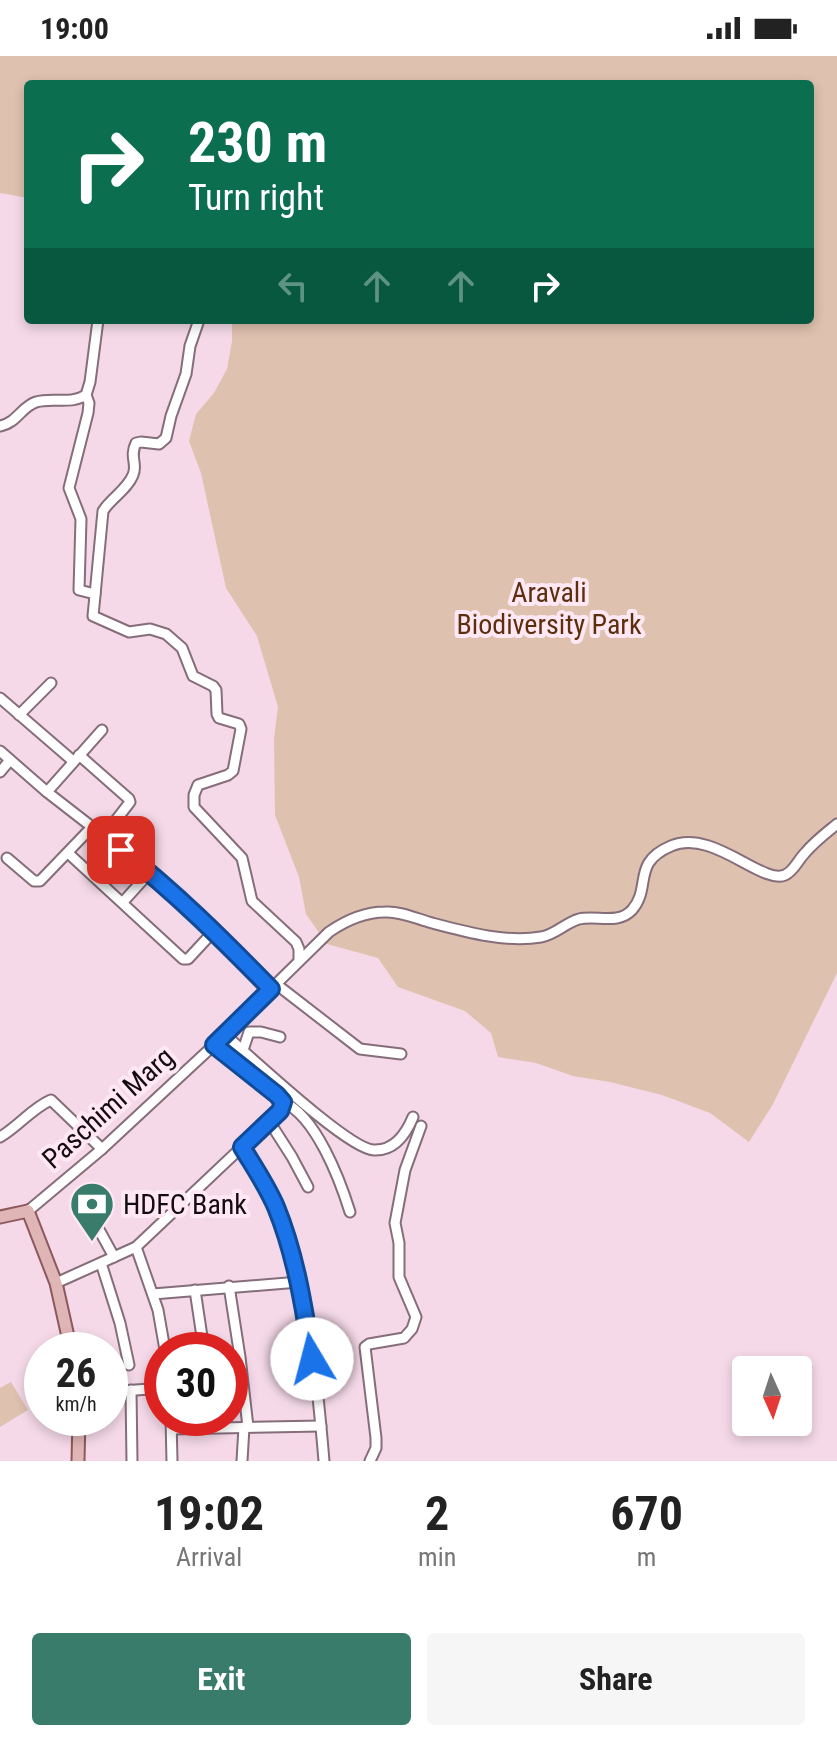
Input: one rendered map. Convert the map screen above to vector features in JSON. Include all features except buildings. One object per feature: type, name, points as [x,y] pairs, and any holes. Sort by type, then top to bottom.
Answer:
[{"type":"main road","points":[[0,1209],[18,1208],[29,1213],[56,1283],[67,1332]]},
{"type":"main road","points":[[0,1217],[29,1213]]},
{"type":"main road","points":[[78,1461],[79,1436]]},
{"type":"street","points":[[95,594],[79,590],[81,519],[69,488],[89,408],[86,395],[97,324]]},
{"type":"street","points":[[198,324],[166,438],[159,444],[136,443],[132,452],[134,473],[120,494],[103,511],[92,613],[94,618],[129,632],[157,630],[177,642],[193,676],[216,690],[219,718],[239,724],[241,729],[233,771],[198,785],[194,807],[242,858],[252,901],[296,942],[299,961]]},
{"type":"street","points":[[0,426],[8,425],[38,401],[77,400],[86,395]]},
{"type":"street","points":[[19,715],[51,683]]},
{"type":"street","points":[[0,698],[129,799],[130,802],[103,837]]},
{"type":"street","points":[[47,792],[102,730]]},
{"type":"street","points":[[0,751],[91,828],[150,872],[274,987],[360,1049],[401,1054]]},
{"type":"street","points":[[0,772],[10,760]]},
{"type":"street","name":"Paschimi Marg","points":[[29,1213],[56,1193],[58,1187],[214,1045],[338,925],[380,912],[400,913],[485,935],[543,937],[577,920],[610,919],[629,913],[637,901],[645,869],[651,859],[669,846],[696,842],[769,875],[779,876],[787,874],[837,824]]},
{"type":"street","points":[[7,858],[37,882],[91,828]]},
{"type":"street","points":[[68,853],[185,960],[214,931]]},
{"type":"street","points":[[123,902],[150,872]]},
{"type":"street","points":[[243,1050],[249,1032],[280,1037]]},
{"type":"street","points":[[224,1034],[363,1148],[377,1150],[391,1146],[405,1134],[413,1117]]},
{"type":"street","points":[[214,1045],[294,1108],[318,1139],[339,1179],[350,1212]]},
{"type":"street","points":[[0,1137],[51,1100],[102,1149]]},
{"type":"street","points":[[56,1283],[136,1247],[280,1111],[283,1102]]},
{"type":"street","points":[[269,1121],[308,1187]]},
{"type":"street","points":[[370,1461],[376,1448],[376,1438],[365,1347],[404,1338],[415,1324],[415,1314],[399,1277],[399,1243],[395,1227],[405,1170],[421,1126]]},
{"type":"street","points":[[242,1147],[276,1207],[291,1250],[304,1305],[324,1461]]},
{"type":"street","points":[[97,1226],[114,1257]]},
{"type":"street","points":[[136,1247],[153,1294],[162,1332]]},
{"type":"street","points":[[101,1263],[120,1323],[129,1365]]},
{"type":"street","points":[[153,1294],[299,1282]]},
{"type":"street","points":[[229,1286],[236,1332]]},
{"type":"street","points":[[195,1290],[201,1332]]},
{"type":"street","points":[[128,1390],[144,1389]]},
{"type":"street","points":[[131,1390],[132,1461]]},
{"type":"street","points":[[248,1427],[321,1426]]},
{"type":"street","points":[[172,1436],[172,1461]]},
{"type":"street","points":[[242,1461],[245,1436]]},
{"type":"green space","name":"Aravali Biodiversity Park","points":[[0,56],[837,56],[837,973],[773,1104],[749,1142],[710,1113],[662,1095],[573,1076],[536,1063],[498,1057],[491,1033],[465,1011],[398,987],[378,958],[327,944],[306,914],[299,877],[275,815],[274,738],[278,707],[257,636],[226,588],[201,473],[189,441],[196,414],[214,393],[227,369],[232,324],[814,324],[814,80],[24,80],[24,197],[0,193]]},
{"type":"green space","points":[[11,1382],[24,1403],[24,1412],[0,1427],[0,1388]]},
{"type":"place","name":"HDFC Bank","points":[[92,1243]]},
{"type":"route","points":[[121,850],[182,901],[271,989],[214,1045],[283,1102],[280,1111],[242,1147],[276,1207],[291,1250],[312,1359]]}]
